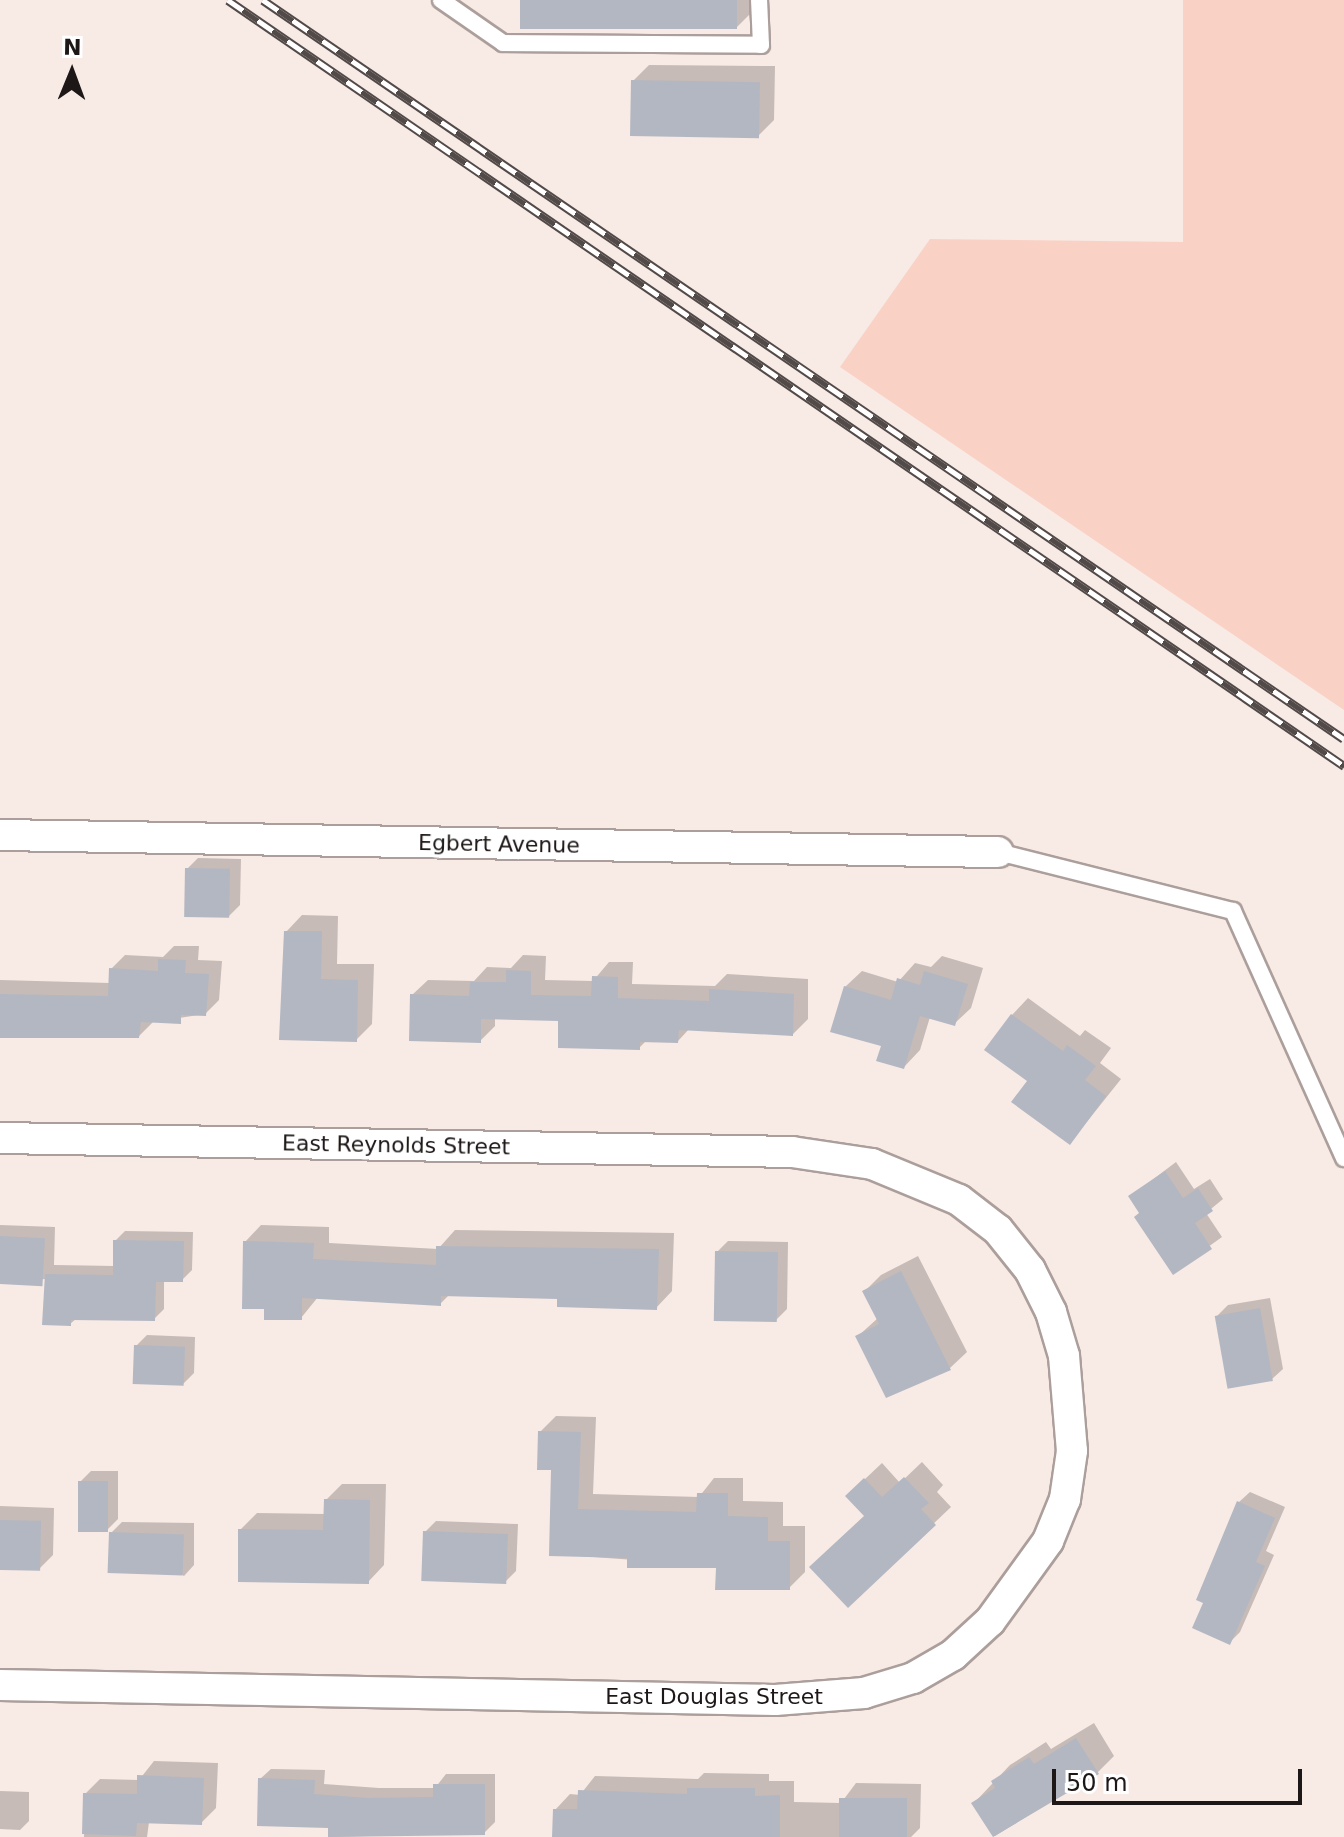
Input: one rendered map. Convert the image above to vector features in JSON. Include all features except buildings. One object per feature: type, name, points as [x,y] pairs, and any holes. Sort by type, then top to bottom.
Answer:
[{"type":"street","name":"Egbert Avenue","points":[[0,835],[998,852]]},
{"type":"street","name":"East Reynolds Street","points":[[0,1138],[792,1152]]},
{"type":"street","name":"East Douglas Street","points":[[0,1685],[820,1699],[913,1678],[953,1655],[1020,1583],[1048,1541],[1065,1499],[1071,1402],[1051,1312],[1030,1270],[998,1230],[959,1200],[872,1164],[792,1152]]},
{"type":"lane","points":[[441,0],[503,43],[761,45],[759,0]]},
{"type":"lane","points":[[998,852],[1233,911],[1344,1158]]},
{"type":"shaded area","points":[[1183,0],[1344,0],[1344,710],[840,367],[930,239],[1183,242]]},
{"type":"railway","points":[[228,0],[1344,766]]},
{"type":"railway","points":[[263,0],[1344,739]]}]
